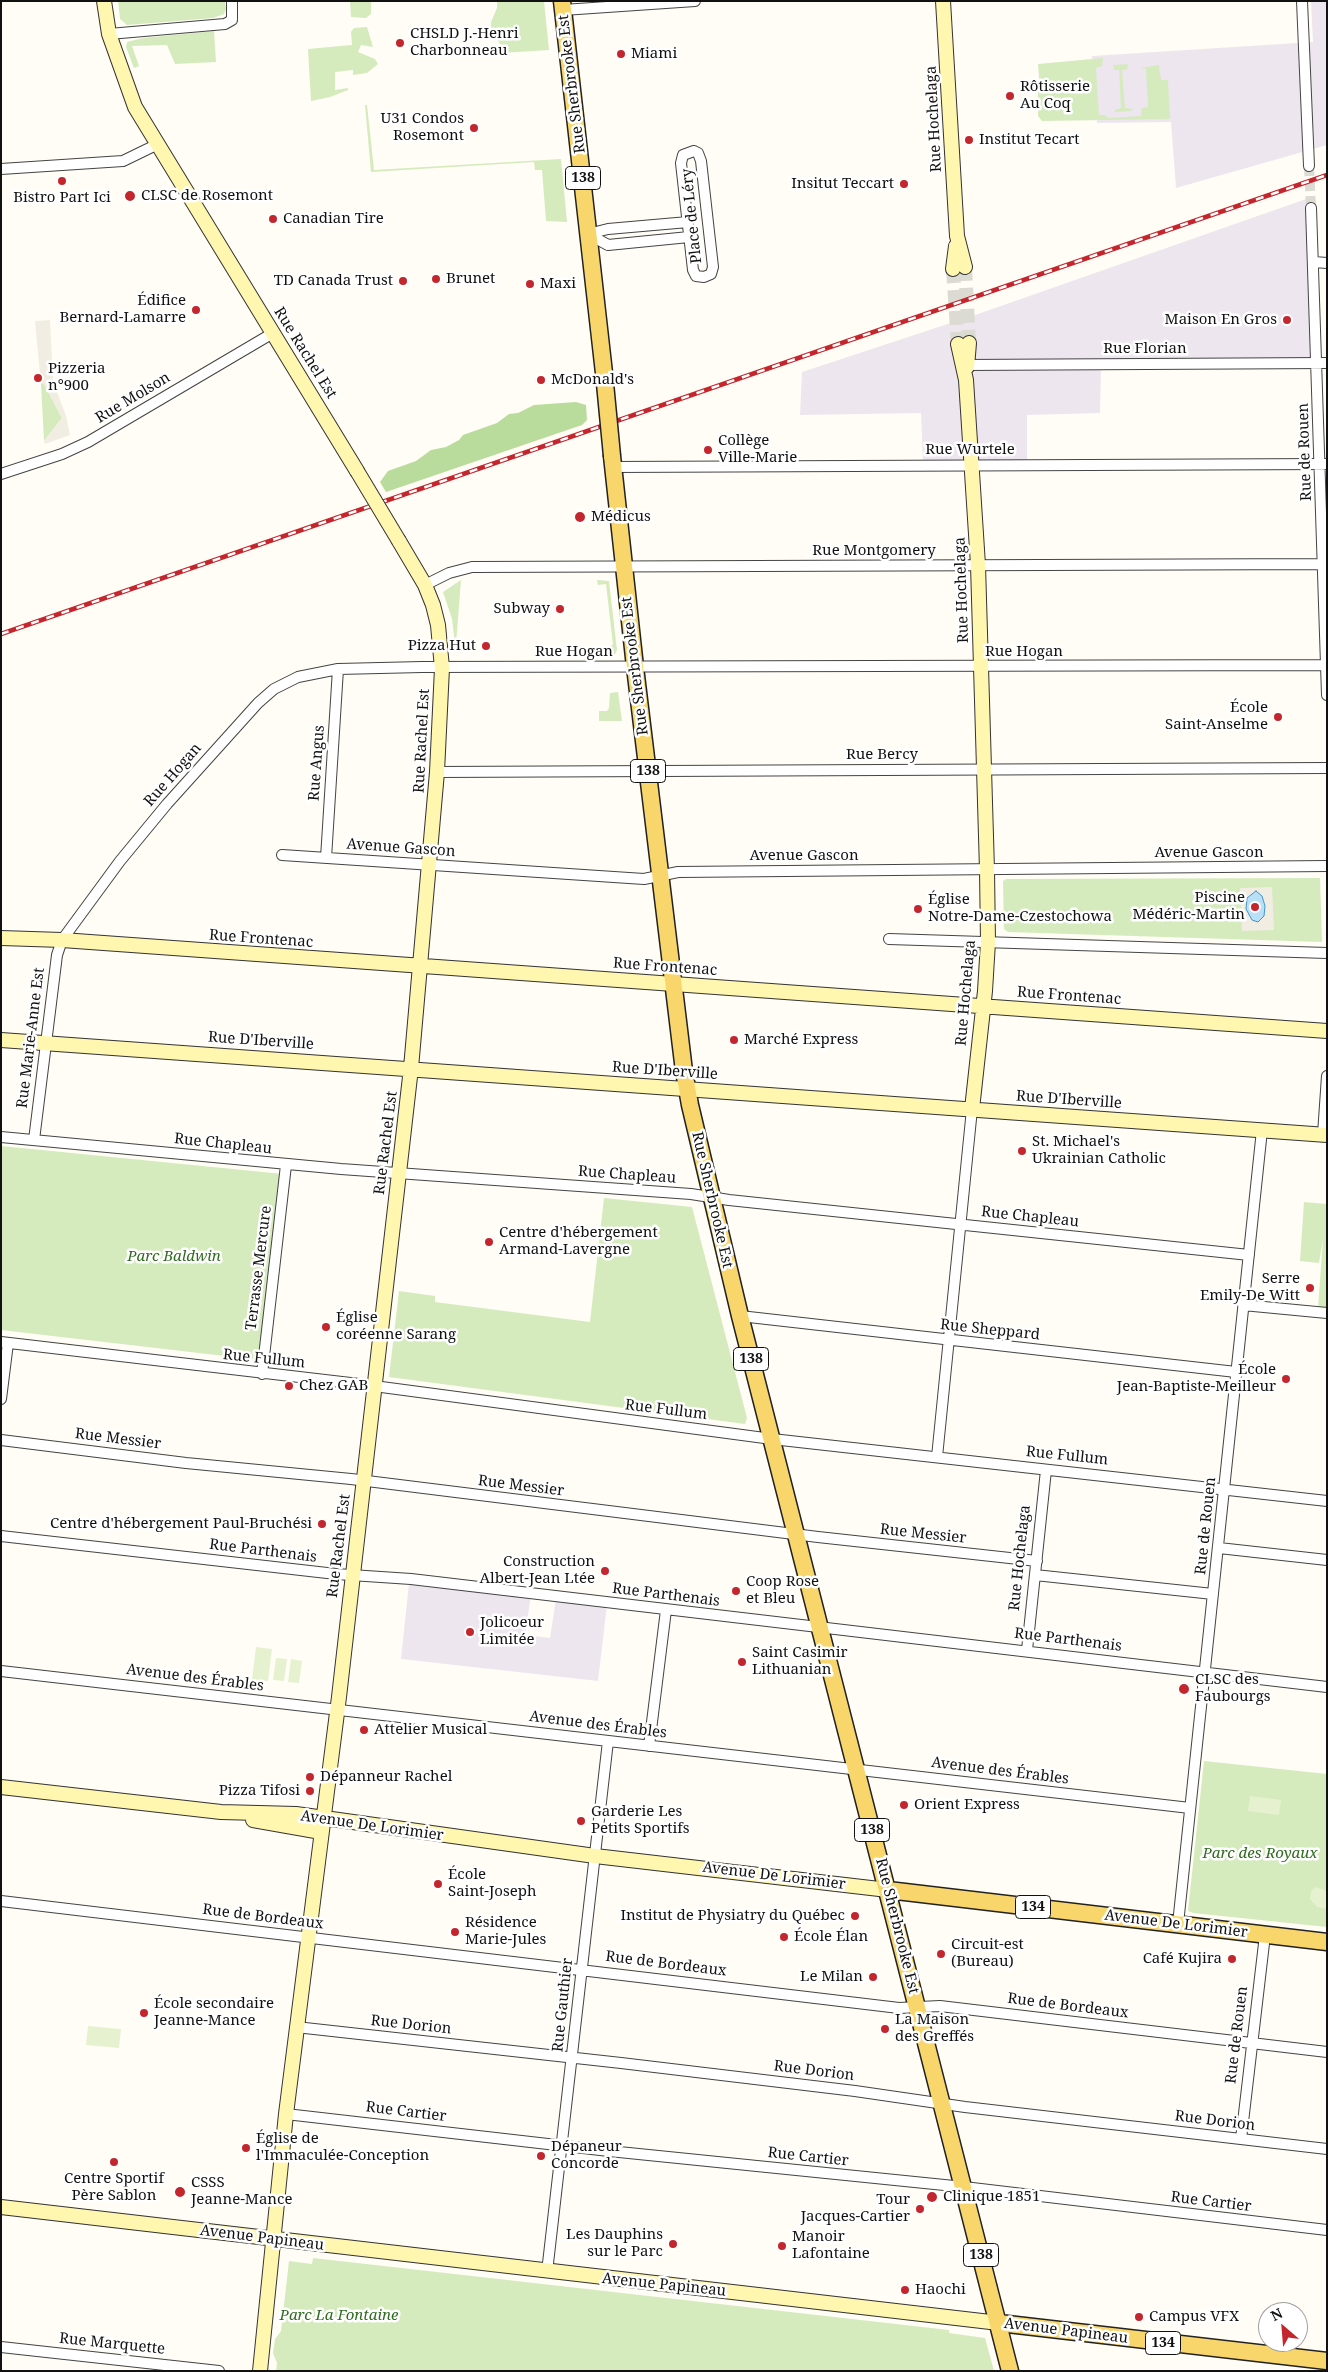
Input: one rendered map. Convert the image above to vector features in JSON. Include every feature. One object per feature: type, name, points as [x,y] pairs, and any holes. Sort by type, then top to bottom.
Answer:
[{"type":"main road","name":"Rue Rachel Est","points":[[104,1],[109,34],[136,107],[425,585],[438,625],[442,668],[430,865],[411,1068],[337,1710],[296,2027],[260,2371]]},
{"type":"main road","name":"Rue Hochelaga","points":[[943,1],[959,268]]},
{"type":"main road","name":"Rue Sherbrooke Est","points":[[563,6],[604,373],[623,566],[687,1088],[711,1198],[740,1316],[1010,2371]]},
{"type":"main road","name":"Rue Hochelaga","points":[[964,344],[978,565],[985,769],[988,942],[972,1109]]},
{"type":"main road","name":"Rue Frontenac","points":[[1,938],[62,940],[1327,1031]]},
{"type":"main road","name":"Rue D'Iberville","points":[[1,1040],[1325,1135]]},
{"type":"main road","name":"Avenue De Lorimier","points":[[1,1787],[221,1812],[296,1814],[322,1825],[1327,1942]]},
{"type":"main road","name":"Avenue Papineau","points":[[1,2207],[547,2272],[1327,2361]]},
{"type":"street","points":[[109,34],[225,24],[232,20],[232,1]]},
{"type":"street","points":[[563,6],[695,1]]},
{"type":"street","points":[[1302,1],[1309,166]]},
{"type":"street","points":[[1,169],[123,161],[158,144]]},
{"type":"street","name":"Place de Léry","points":[[694,151],[698,153],[701,161],[711,242],[713,271],[708,276],[700,278],[694,273],[688,222],[681,159],[686,152],[694,151]]},
{"type":"street","name":"Rue de Rouen","points":[[1311,208],[1322,363],[1327,695]]},
{"type":"street","name":"Place de Léry","points":[[588,234],[608,229],[688,222]]},
{"type":"street","name":"Place de Léry","points":[[588,234],[608,245],[689,237]]},
{"type":"street","points":[[1314,262],[1327,263]]},
{"type":"street","name":"Rue Molson","points":[[1,474],[62,454],[88,442],[273,333]]},
{"type":"street","name":"Rue Florian","points":[[965,365],[1322,363]]},
{"type":"street","name":"Rue Wurtele","points":[[613,462],[972,465],[1323,464]]},
{"type":"street","name":"Rue Montgomery","points":[[425,585],[449,573],[472,567],[1325,564]]},
{"type":"street","name":"Rue Hogan","points":[[62,940],[167,804],[258,703],[274,689],[298,677],[338,669],[1326,665]]},
{"type":"street","name":"Rue Angus","points":[[326,858],[338,669]]},
{"type":"street","name":"Rue Bercy","points":[[437,772],[1327,768]]},
{"type":"street","name":"Avenue Gascon","points":[[282,855],[641,879],[678,872],[1327,866]]},
{"type":"street","points":[[889,939],[1327,953]]},
{"type":"street","name":"Rue Marie-Anne Est","points":[[34,1140],[56,955],[62,940]]},
{"type":"street","points":[[1325,1135],[1327,1076]]},
{"type":"street","name":"Rue Hochelaga","points":[[937,1457],[972,1109]]},
{"type":"street","name":"Rue de Rouen","points":[[1178,1924],[1262,1130]]},
{"type":"street","name":"Rue Chapleau","points":[[1,1137],[286,1165],[688,1194],[1249,1256]]},
{"type":"street","name":"Terrasse Mercure","points":[[262,1374],[286,1165]]},
{"type":"street","points":[[1243,1305],[1322,1312]]},
{"type":"street","name":"Rue Sheppard","points":[[740,1316],[1236,1372]]},
{"type":"street","points":[[1,1399],[5,1342]]},
{"type":"street","name":"Rue Fullum","points":[[5,1342],[374,1387],[772,1439],[1225,1488],[1327,1501]]},
{"type":"street","name":"Rue Messier","points":[[1,1440],[1036,1562]]},
{"type":"street","name":"Rue Hochelaga","points":[[1027,1650],[1046,1470]]},
{"type":"street","name":"Rue Parthenais","points":[[1,1536],[411,1579],[819,1628],[1027,1650],[1327,1687]]},
{"type":"street","points":[[1219,1548],[1327,1560]]},
{"type":"street","points":[[1035,1575],[1213,1594]]},
{"type":"street","points":[[649,1746],[666,1610]]},
{"type":"street","name":"Avenue des Érables","points":[[1,1670],[608,1742],[1190,1808]]},
{"type":"street","name":"Rue Gauthier","points":[[547,2272],[608,1742]]},
{"type":"street","name":"Rue de Bordeaux","points":[[1,1901],[899,2008],[950,2007],[1327,2052]]},
{"type":"street","name":"Rue de Rouen","points":[[1241,2139],[1265,1935]]},
{"type":"street","name":"Rue Dorion","points":[[296,2027],[573,2058],[1327,2149]]},
{"type":"street","name":"Rue Cartier","points":[[286,2114],[562,2146],[964,2188],[1327,2230]]},
{"type":"street","name":"Rue Marquette","points":[[1,2347],[219,2371]]},
{"type":"shaded area","points":[[1311,1],[1327,1],[1327,145],[1176,188],[1171,122],[1097,123],[1092,56],[1313,42]]},
{"type":"shaded area","points":[[1309,198],[1317,364],[1101,367],[1100,413],[1027,415],[1027,465],[923,461],[921,413],[800,415],[802,372],[978,314]]},
{"type":"shaded area","points":[[50,320],[53,381],[66,416],[70,435],[45,444],[44,441],[62,418],[44,384],[41,384],[35,321]]},
{"type":"shaded area","points":[[1272,887],[1274,930],[1242,931],[1240,888]]},
{"type":"shaded area","points":[[409,1583],[531,1595],[525,1635],[550,1638],[556,1599],[607,1605],[598,1681],[401,1659]]},
{"type":"green space","points":[[118,1],[225,1],[226,9],[224,14],[213,18],[127,25],[120,19]]},
{"type":"green space","points":[[350,1],[371,1],[371,14],[366,18],[351,17]]},
{"type":"green space","points":[[544,1],[549,50],[501,53],[501,45],[491,32],[491,22],[497,8],[497,2]]},
{"type":"green space","points":[[367,27],[373,47],[361,45],[358,52],[375,59],[378,64],[367,73],[353,75],[353,70],[335,72],[335,90],[348,88],[348,90],[330,97],[311,101],[308,49],[352,45],[351,32],[354,28]]},
{"type":"green space","points":[[214,31],[216,62],[175,64],[167,45],[132,46],[139,66],[134,68],[126,47],[127,42],[143,38]]},
{"type":"green space","points":[[1103,58],[1102,66],[1096,68],[1099,115],[1105,115],[1108,118],[1141,116],[1142,108],[1148,107],[1146,69],[1140,68],[1159,65],[1161,80],[1168,80],[1170,119],[1042,121],[1038,116],[1038,92],[1040,89],[1038,64]]},
{"type":"green space","points":[[1128,64],[1127,70],[1122,70],[1125,108],[1133,109],[1131,111],[1115,112],[1115,110],[1121,108],[1119,70],[1114,70],[1113,65]]},
{"type":"green space","points":[[365,105],[367,105],[374,170],[561,159],[567,222],[546,221],[542,170],[535,170],[534,162],[371,172]]},
{"type":"green space","points":[[41,384],[44,384],[62,418],[44,441]]},
{"type":"green space","points":[[576,402],[586,405],[587,420],[582,425],[386,492],[380,482],[388,471],[416,461],[431,450],[446,447],[459,440],[463,435],[497,423],[509,414],[518,413],[534,405]]},
{"type":"green space","points":[[461,580],[455,644],[452,619],[443,592]]},
{"type":"green space","points":[[597,580],[609,581],[617,650],[614,656],[607,656],[606,647],[613,645],[606,584],[598,585]]},
{"type":"green space","points":[[618,692],[622,721],[599,721],[599,711],[607,711],[609,708],[610,693]]},
{"type":"green space","points":[[1320,878],[1322,942],[1008,932],[1004,929],[1003,881],[1006,879]]},
{"type":"green space","name":"Parc Baldwin","points":[[1,1146],[283,1174],[259,1360],[1,1330]]},
{"type":"green space","points":[[1327,1197],[1327,1308],[1318,1308],[1323,1239],[1319,1263],[1300,1261],[1304,1202],[1326,1204]]},
{"type":"green space","points":[[604,1198],[692,1207],[747,1418],[745,1424],[389,1377],[399,1291],[435,1296],[435,1302],[590,1322]]},
{"type":"green space","points":[[256,1647],[272,1649],[268,1681],[252,1679]]},
{"type":"green space","points":[[276,1658],[287,1659],[284,1681],[273,1680]]},
{"type":"green space","points":[[291,1659],[302,1661],[299,1683],[288,1682]]},
{"type":"green space","name":"Parc des Royaux","points":[[1204,1761],[1327,1774],[1327,1927],[1188,1911]]},
{"type":"green space","points":[[1250,1796],[1281,1800],[1279,1815],[1248,1811]]},
{"type":"green space","points":[[1316,1887],[1327,1891],[1327,1909],[1317,1907],[1310,1899],[1311,1891]]},
{"type":"green space","points":[[88,2026],[121,2029],[119,2048],[86,2045]]},
{"type":"green space","name":"Parc La Fontaine","points":[[313,2258],[949,2330],[949,2333],[985,2338],[994,2371],[276,2371],[277,2363],[273,2353],[275,2339],[281,2331],[289,2261],[312,2264]]},
{"type":"water","name":"Piscine Médéric-Martin","points":[[1256,891],[1262,896],[1265,906],[1264,916],[1258,922],[1252,920],[1246,909],[1247,898]]},
{"type":"tunnel","points":[[1309,166],[1311,208]]},
{"type":"tunnel","points":[[965,267],[969,343]]},
{"type":"tunnel","points":[[953,269],[958,344]]},
{"type":"railway","points":[[1,634],[1327,175]]},
{"type":"place","name":"CHSLD J.-Henri Charbonneau","points":[[400,43]]},
{"type":"place","name":"Miami","points":[[621,54]]},
{"type":"place","name":"Rôtisserie Au Coq","points":[[1010,96]]},
{"type":"place","name":"U31 Condos Rosemont","points":[[474,128]]},
{"type":"place","name":"Institut Tecart","points":[[969,140]]},
{"type":"place","name":"Bistro Part Ici","points":[[62,181]]},
{"type":"place","name":"Insitut Teccart","points":[[904,184]]},
{"type":"place","name":"CLSC de Rosemont","points":[[130,196]]},
{"type":"place","name":"Canadian Tire","points":[[273,219]]},
{"type":"place","name":"Brunet","points":[[436,279]]},
{"type":"place","name":"TD Canada Trust","points":[[403,281]]},
{"type":"place","name":"Maxi","points":[[530,284]]},
{"type":"place","name":"Édifice Bernard-Lamarre","points":[[196,310]]},
{"type":"place","name":"Maison En Gros","points":[[1287,320]]},
{"type":"place","name":"Pizzeria n°900","points":[[38,378]]},
{"type":"place","name":"McDonald's","points":[[541,380]]},
{"type":"place","name":"Collège Ville-Marie","points":[[708,450]]},
{"type":"place","name":"Médicus","points":[[580,517]]},
{"type":"place","name":"Subway","points":[[560,609]]},
{"type":"place","name":"Pizza Hut","points":[[486,646]]},
{"type":"place","name":"École Saint-Anselme","points":[[1278,717]]},
{"type":"place","name":"Piscine Médéric-Martin","points":[[1255,907]]},
{"type":"place","name":"Église Notre-Dame-Czestochowa","points":[[918,909]]},
{"type":"place","name":"Marché Express","points":[[734,1040]]},
{"type":"place","name":"St. Michael's Ukrainian Catholic","points":[[1022,1151]]},
{"type":"place","name":"Centre d'hébergement Armand-Lavergne","points":[[489,1242]]},
{"type":"place","name":"Serre Emily-De Witt","points":[[1310,1288]]},
{"type":"place","name":"Église coréenne Sarang","points":[[326,1327]]},
{"type":"place","name":"École Jean-Baptiste-Meilleur","points":[[1286,1379]]},
{"type":"place","name":"Chez GAB","points":[[289,1386]]},
{"type":"place","name":"Centre d'hébergement Paul-Bruchési","points":[[322,1524]]},
{"type":"place","name":"Construction Albert-Jean Ltée","points":[[605,1571]]},
{"type":"place","name":"Coop Rose et Bleu","points":[[736,1591]]},
{"type":"place","name":"Jolicoeur Limitée","points":[[470,1632]]},
{"type":"place","name":"Saint Casimir Lithuanian","points":[[742,1662]]},
{"type":"place","name":"CLSC des Faubourgs","points":[[1184,1689]]},
{"type":"place","name":"Attelier Musical","points":[[364,1730]]},
{"type":"place","name":"Dépanneur Rachel","points":[[310,1777]]},
{"type":"place","name":"Pizza Tifosi","points":[[310,1791]]},
{"type":"place","name":"Orient Express","points":[[904,1805]]},
{"type":"place","name":"Garderie Les Petits Sportifs","points":[[581,1821]]},
{"type":"place","name":"École Saint-Joseph","points":[[438,1884]]},
{"type":"place","name":"Institut de Physiatry du Québec","points":[[855,1916]]},
{"type":"place","name":"Résidence Marie-Jules","points":[[455,1932]]},
{"type":"place","name":"École Élan","points":[[784,1937]]},
{"type":"place","name":"Circuit-est (Bureau)","points":[[941,1954]]},
{"type":"place","name":"Café Kujira","points":[[1232,1959]]},
{"type":"place","name":"Le Milan","points":[[873,1977]]},
{"type":"place","name":"École secondaire Jeanne-Mance","points":[[144,2013]]},
{"type":"place","name":"La Maison des Greffés","points":[[885,2029]]},
{"type":"place","name":"Église de l'Immaculée-Conception","points":[[246,2148]]},
{"type":"place","name":"Dépaneur Concorde","points":[[541,2156]]},
{"type":"place","name":"Centre Sportif Père Sablon","points":[[114,2162]]},
{"type":"place","name":"CSSS Jeanne-Mance","points":[[180,2192]]},
{"type":"place","name":"Clinique 1851","points":[[932,2197]]},
{"type":"place","name":"Tour Jacques-Cartier","points":[[920,2209]]},
{"type":"place","name":"Les Dauphins sur le Parc","points":[[673,2244]]},
{"type":"place","name":"Manoir Lafontaine","points":[[782,2246]]},
{"type":"place","name":"Haochi","points":[[905,2290]]},
{"type":"place","name":"Campus VFX","points":[[1139,2317]]}]
